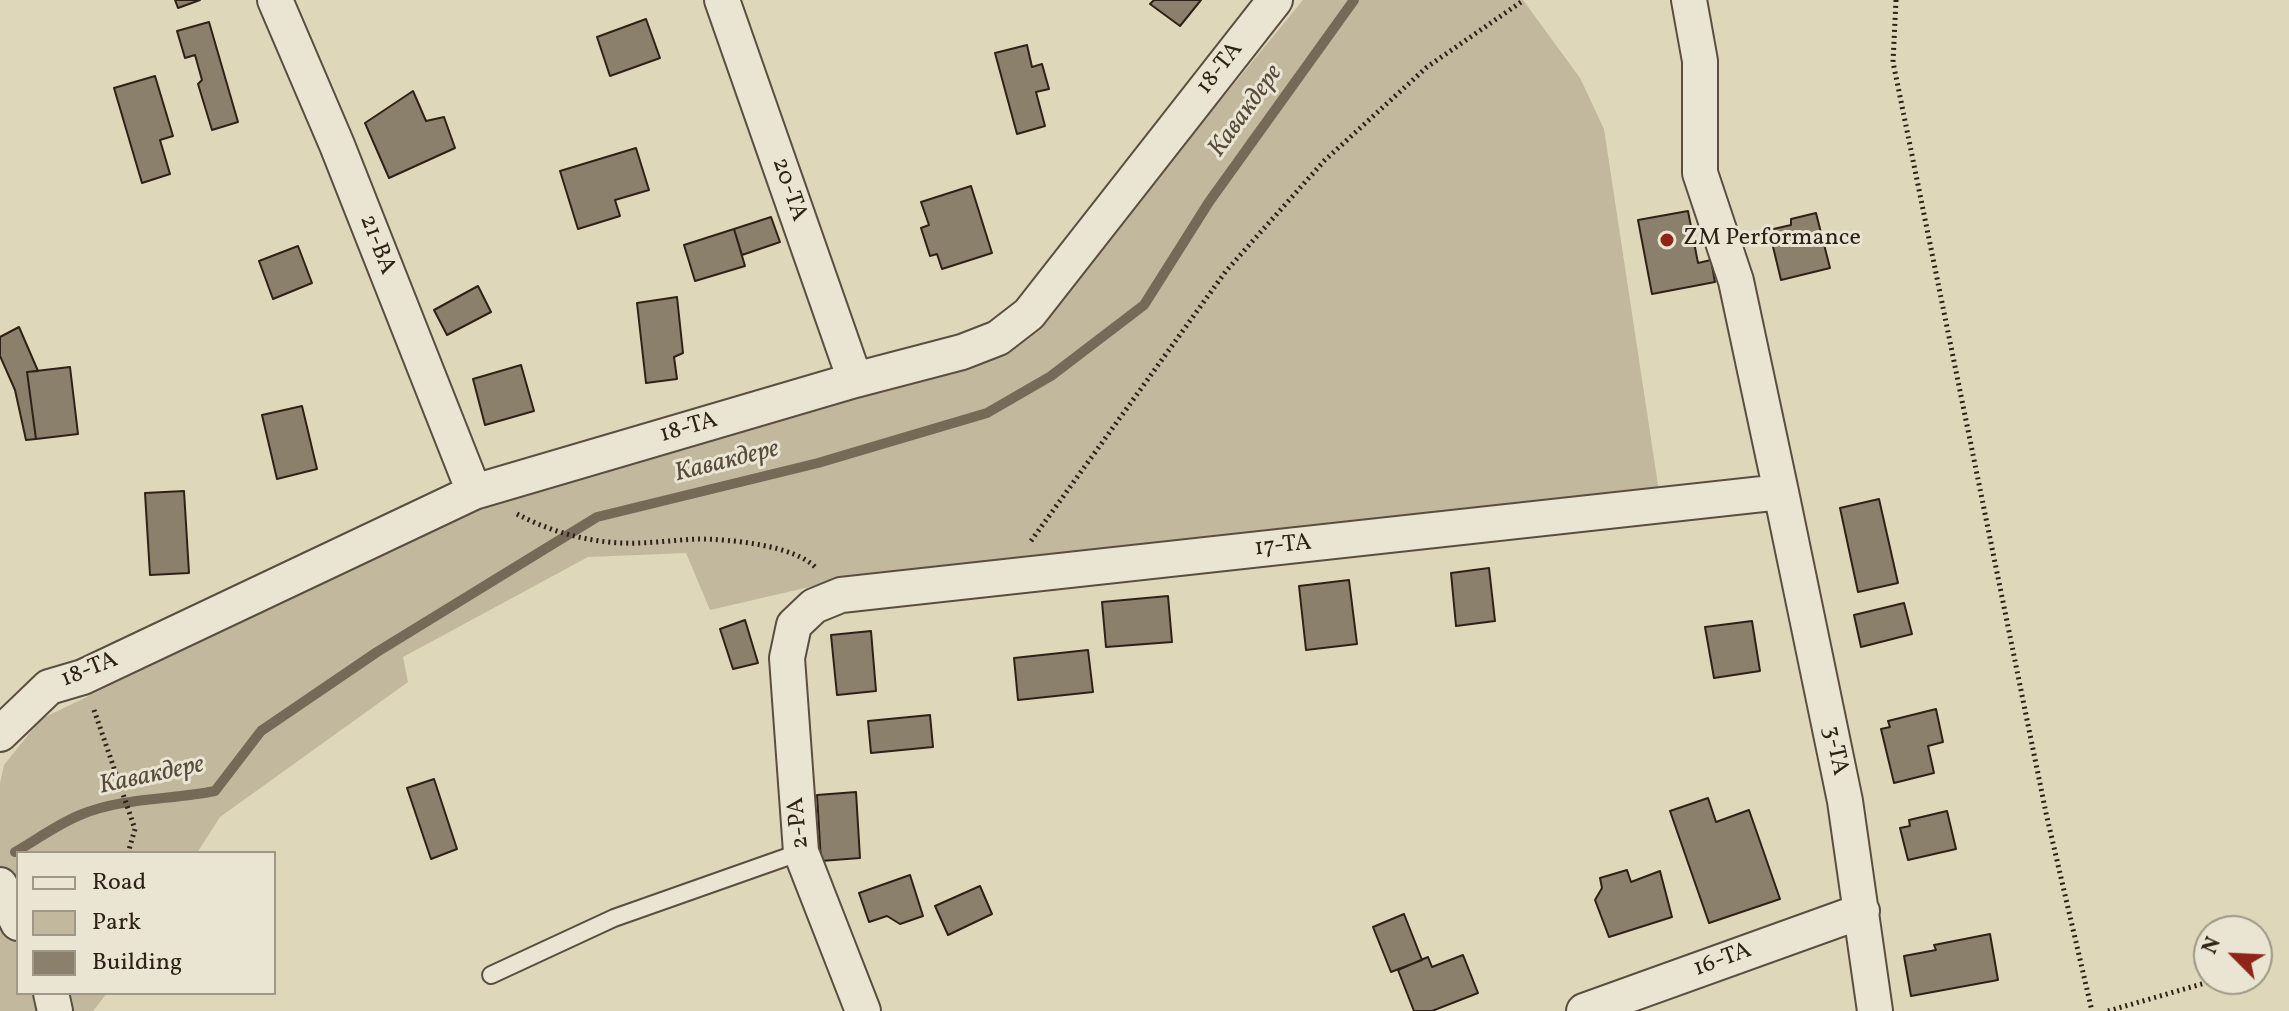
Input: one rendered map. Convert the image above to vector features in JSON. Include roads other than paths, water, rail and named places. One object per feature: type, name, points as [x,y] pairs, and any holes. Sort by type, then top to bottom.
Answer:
[{"type":"street","name":"21-ВА","points":[[275,0],[337,145],[474,492]]},
{"type":"street","name":"20-ТА","points":[[722,0],[855,380]]},
{"type":"street","name":"18-ТА","points":[[0,734],[49,687],[83,677],[474,492],[855,380],[962,352],[998,338],[1029,314],[1275,0]]},
{"type":"street","name":"3-ТА","points":[[1689,0],[1700,61],[1700,173],[1736,281],[1781,492],[1845,801],[1875,1011]]},
{"type":"street","name":"17-ТА","points":[[794,625],[814,606],[841,595],[1781,492]]},
{"type":"street","name":"2-РА","points":[[794,625],[787,658],[801,852],[863,1011]]},
{"type":"street","points":[[0,885],[16,919]]},
{"type":"street","name":"16-ТА","points":[[1584,1011],[1862,911]]},
{"type":"lane","points":[[491,975],[614,918],[801,852]]},
{"type":"waterway","name":"Кавакдере","points":[[17,851],[64,823],[96,809],[215,791],[261,731],[377,652],[597,517],[818,463],[987,413],[1051,376],[1144,305],[1209,202],[1354,0]]},
{"type":"place","name":"ZM Performance","points":[[1667,240]]}]
